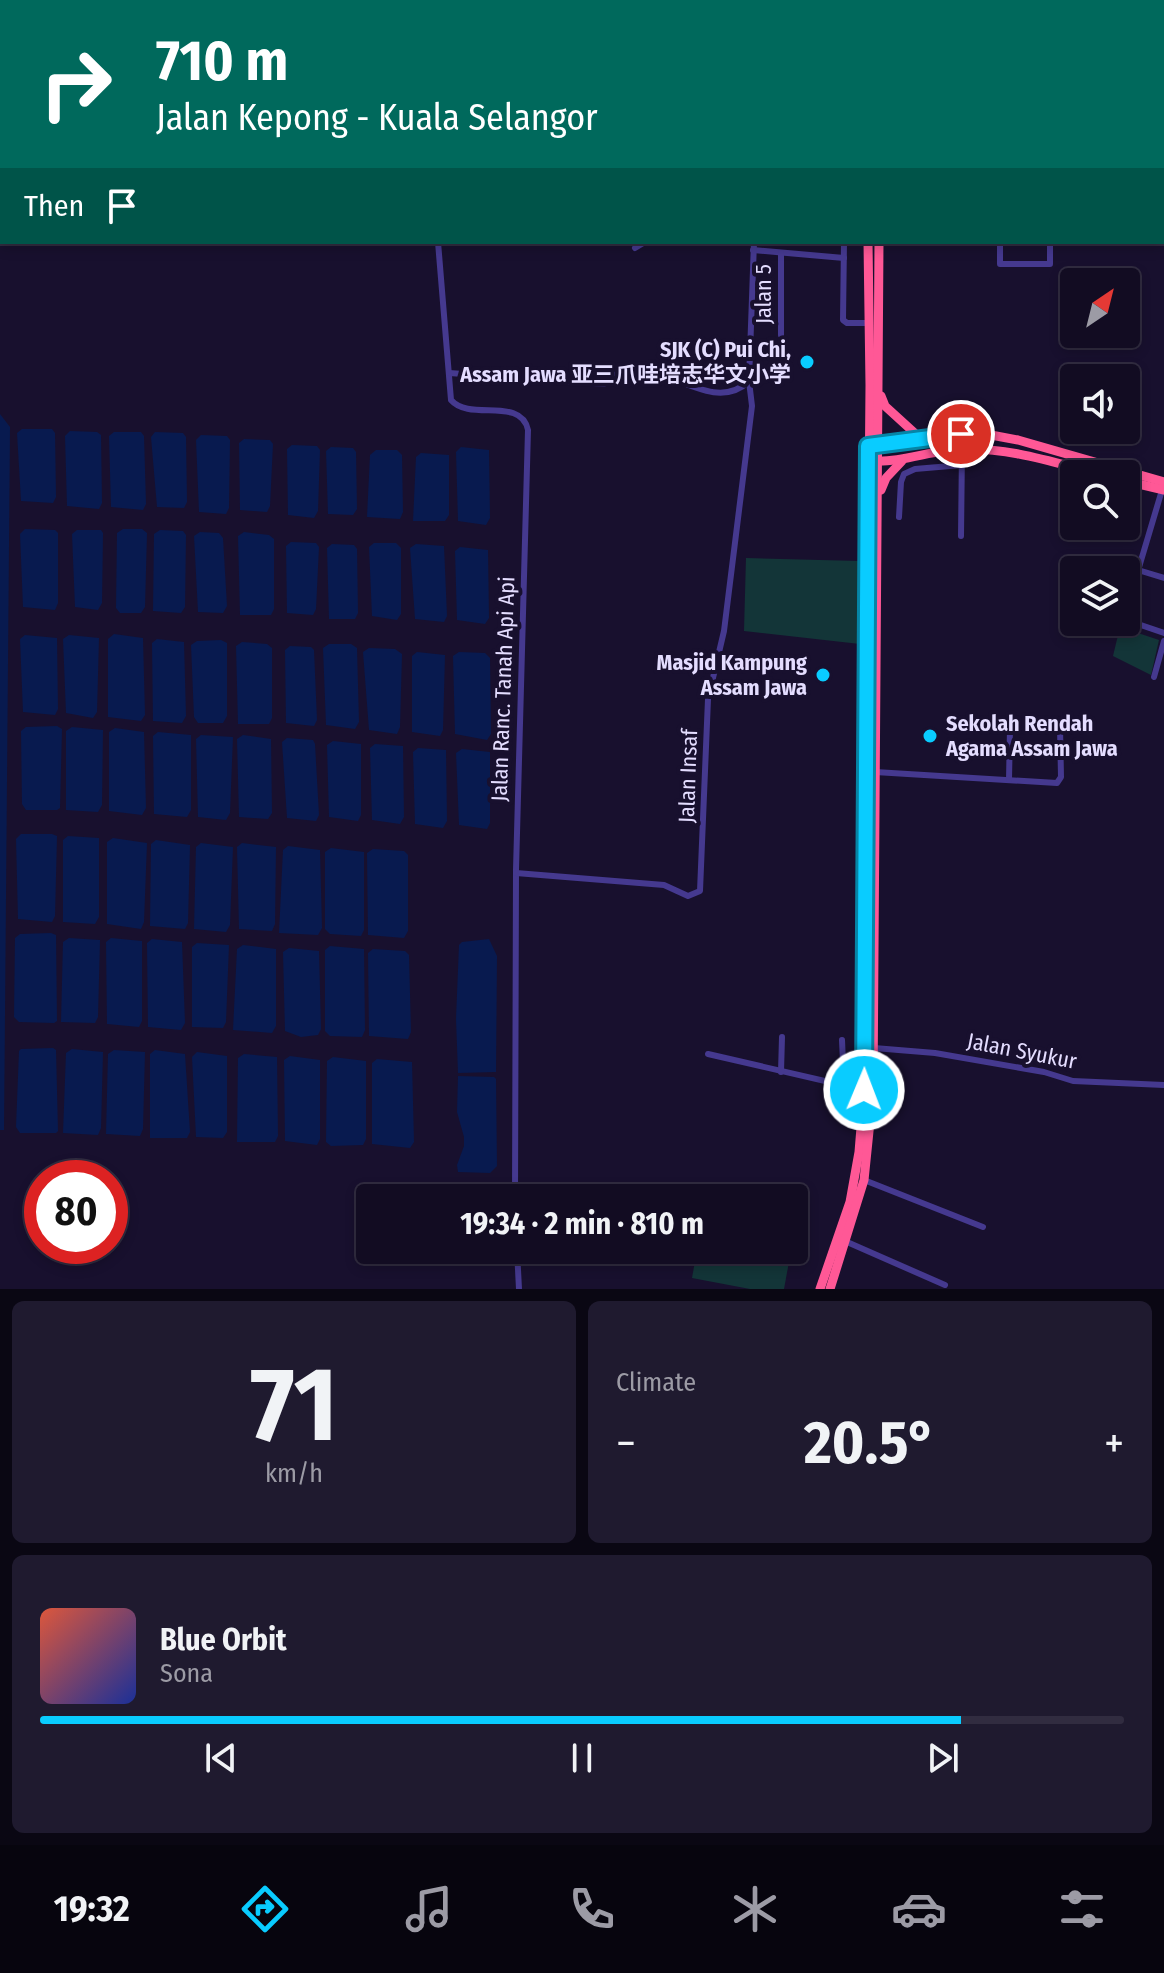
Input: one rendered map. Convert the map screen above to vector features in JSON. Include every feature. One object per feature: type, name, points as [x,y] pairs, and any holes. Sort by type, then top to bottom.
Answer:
[{"type":"highway","points":[[868,244],[875,443]]},
{"type":"highway","points":[[830,1289],[864,1180],[868,1091],[872,463],[879,393],[879,244]]},
{"type":"highway","points":[[879,393],[885,406],[919,437]]},
{"type":"highway","points":[[875,443],[977,433],[1004,436],[1163,487]]},
{"type":"highway","points":[[872,463],[902,461],[962,449],[1011,452],[1060,464]]},
{"type":"highway","points":[[878,504],[886,478],[902,461]]},
{"type":"highway","points":[[820,1289],[850,1202],[874,1048],[878,504],[872,463]]},
{"type":"highway","points":[[1140,483],[1163,487]]},
{"type":"street","name":"Jalan Ranc. Tanah Api Api","points":[[438,244],[450,396],[458,407],[515,413],[525,420],[528,430],[516,873],[515,1184]]},
{"type":"street","points":[[635,248],[642,244]]},
{"type":"street","points":[[449,373],[604,384],[622,369],[638,369],[704,390],[719,392],[740,388],[749,381],[754,244]]},
{"type":"street","points":[[844,244],[843,320],[847,323],[870,323]]},
{"type":"street","points":[[1000,244],[1000,264],[1050,264],[1050,244]]},
{"type":"street","points":[[753,250],[844,258]]},
{"type":"street","name":"Jalan 5","points":[[781,253],[781,335]]},
{"type":"street","name":"Jalan Insaf","points":[[516,873],[664,885],[688,896],[700,891],[708,699],[724,631],[733,564],[752,398],[749,381]]},
{"type":"street","points":[[961,536],[962,449]]},
{"type":"street","points":[[899,517],[904,474],[915,469],[962,465]]},
{"type":"street","points":[[1140,563],[1163,487]]},
{"type":"street","points":[[1153,521],[1164,524]]},
{"type":"street","points":[[1140,571],[1164,578]]},
{"type":"street","points":[[1140,625],[1164,633]]},
{"type":"street","points":[[1154,677],[1164,641]]},
{"type":"street","points":[[875,772],[1055,783],[1061,777],[1060,727]]},
{"type":"street","points":[[1009,780],[1010,728]]},
{"type":"street","points":[[781,1072],[782,1037]]},
{"type":"street","points":[[842,1040],[844,1085]]},
{"type":"street","name":"Jalan Syukur","points":[[874,1048],[935,1053],[1044,1072],[1073,1081],[1164,1085]]},
{"type":"street","points":[[708,1054],[868,1091]]},
{"type":"street","points":[[864,1180],[983,1227]]},
{"type":"street","points":[[847,1242],[945,1285]]},
{"type":"street","points":[[518,1264],[519,1289]]},
{"type":"green space","points":[[746,558],[859,561],[860,644],[744,631]]},
{"type":"green space","points":[[1140,634],[1159,640],[1151,675],[1113,656],[1118,636]]},
{"type":"green space","points":[[694,1264],[789,1264],[784,1289],[750,1289],[692,1278]]},
{"type":"water","points":[[0,414],[10,427],[4,1130],[0,1130]]},
{"type":"water","points":[[22,429],[52,429],[55,433],[56,497],[53,503],[21,501],[17,433]]},
{"type":"water","points":[[70,431],[97,432],[101,435],[102,503],[99,509],[67,506],[65,436]]},
{"type":"water","points":[[114,432],[141,432],[144,436],[146,504],[143,510],[111,507],[109,436]]},
{"type":"water","points":[[155,432],[183,433],[186,437],[187,502],[184,508],[157,507],[151,437]]},
{"type":"water","points":[[201,435],[227,436],[230,440],[229,508],[226,514],[199,512],[196,440]]},
{"type":"water","points":[[244,439],[270,440],[273,444],[270,506],[267,512],[240,510],[239,443]]},
{"type":"water","points":[[292,445],[317,446],[320,450],[318,511],[314,518],[288,515],[287,449]]},
{"type":"water","points":[[331,447],[353,448],[356,452],[357,509],[353,515],[328,514],[326,451]]},
{"type":"water","points":[[461,447],[489,450],[490,518],[486,525],[458,521],[456,452]]},
{"type":"water","points":[[376,450],[397,450],[402,455],[403,512],[400,519],[367,517],[370,455]]},
{"type":"water","points":[[421,453],[449,455],[449,515],[445,521],[413,521],[416,457]]},
{"type":"water","points":[[25,529],[55,530],[58,533],[58,603],[55,610],[23,607],[20,534]]},
{"type":"water","points":[[123,529],[142,529],[147,533],[145,607],[141,613],[120,613],[116,608],[117,533]]},
{"type":"water","points":[[77,530],[101,530],[103,533],[102,603],[98,610],[75,607],[72,534]]},
{"type":"water","points":[[160,530],[183,531],[186,535],[185,607],[181,613],[153,611],[154,534]]},
{"type":"water","points":[[200,532],[219,533],[223,538],[227,606],[223,613],[198,612],[194,536]]},
{"type":"water","points":[[244,532],[269,535],[274,539],[274,609],[271,615],[240,615],[238,536]]},
{"type":"water","points":[[291,542],[316,543],[319,547],[316,609],[313,615],[287,613],[286,546]]},
{"type":"water","points":[[374,543],[396,543],[401,548],[401,614],[397,620],[372,616],[369,547]]},
{"type":"water","points":[[332,544],[354,545],[357,549],[358,613],[355,619],[329,619],[327,548]]},
{"type":"water","points":[[416,544],[444,546],[447,616],[444,622],[415,619],[410,548]]},
{"type":"water","points":[[460,547],[488,550],[489,618],[485,624],[457,620],[455,551]]},
{"type":"water","points":[[114,634],[143,638],[145,715],[141,721],[108,717],[108,639]]},
{"type":"water","points":[[25,635],[57,638],[58,709],[55,715],[23,712],[20,639]]},
{"type":"water","points":[[69,635],[99,638],[97,712],[93,718],[66,713],[63,639]]},
{"type":"water","points":[[157,639],[184,642],[186,716],[182,723],[153,721],[152,643]]},
{"type":"water","points":[[221,640],[227,643],[227,716],[223,723],[198,723],[194,717],[191,645],[197,641]]},
{"type":"water","points":[[242,642],[267,644],[272,648],[272,718],[269,724],[238,724],[236,646]]},
{"type":"water","points":[[329,644],[351,644],[357,648],[359,722],[355,729],[326,725],[323,648]]},
{"type":"water","points":[[290,646],[311,647],[314,650],[317,720],[314,726],[286,723],[285,650]]},
{"type":"water","points":[[369,648],[395,649],[402,654],[400,727],[397,734],[369,730],[363,652]]},
{"type":"water","points":[[417,652],[445,655],[443,730],[440,736],[412,732],[412,656]]},
{"type":"water","points":[[459,652],[485,653],[490,658],[491,734],[487,740],[455,734],[453,656]]},
{"type":"water","points":[[57,726],[62,729],[60,808],[26,810],[22,804],[21,731],[26,727]]},
{"type":"water","points":[[72,727],[103,730],[102,805],[98,812],[66,810],[66,731]]},
{"type":"water","points":[[115,728],[144,732],[146,808],[142,815],[109,811],[109,732]]},
{"type":"water","points":[[158,732],[191,735],[191,810],[187,817],[154,814],[153,736]]},
{"type":"water","points":[[201,735],[233,737],[230,813],[226,820],[198,817],[196,739]]},
{"type":"water","points":[[243,735],[271,739],[272,813],[268,819],[239,817],[237,739]]},
{"type":"water","points":[[287,738],[313,740],[315,744],[319,815],[316,821],[287,818],[282,742]]},
{"type":"water","points":[[333,741],[361,744],[361,815],[358,821],[329,817],[327,745]]},
{"type":"water","points":[[375,744],[403,746],[404,817],[400,824],[372,820],[370,748]]},
{"type":"water","points":[[418,748],[446,750],[447,821],[443,828],[415,824],[413,752]]},
{"type":"water","points":[[462,749],[490,752],[490,823],[487,829],[459,825],[456,753]]},
{"type":"water","points":[[21,834],[57,836],[55,916],[52,922],[18,919],[16,839]]},
{"type":"water","points":[[68,836],[99,838],[99,917],[95,924],[63,922],[63,840]]},
{"type":"water","points":[[113,838],[147,843],[144,922],[141,929],[107,924],[107,842]]},
{"type":"water","points":[[156,840],[190,845],[188,923],[185,929],[150,926],[151,844]]},
{"type":"water","points":[[201,843],[233,847],[230,925],[226,932],[194,929],[196,847]]},
{"type":"water","points":[[242,843],[276,847],[275,924],[272,931],[239,929],[237,847]]},
{"type":"water","points":[[288,846],[320,850],[322,928],[318,935],[279,933],[283,850]]},
{"type":"water","points":[[331,848],[364,852],[364,930],[361,936],[330,934],[325,929],[325,852]]},
{"type":"water","points":[[373,849],[404,851],[408,855],[408,931],[404,938],[368,935],[367,853]]},
{"type":"water","points":[[20,934],[56,935],[57,1021],[19,1022],[14,1017],[15,938]]},
{"type":"water","points":[[69,938],[100,940],[98,1017],[95,1023],[61,1022],[63,942]]},
{"type":"water","points":[[111,938],[142,941],[142,1021],[139,1027],[107,1024],[106,942]]},
{"type":"water","points":[[152,939],[182,942],[185,1023],[181,1030],[148,1027],[147,943]]},
{"type":"water","points":[[489,939],[497,956],[496,1072],[458,1073],[456,1019],[459,945]]},
{"type":"water","points":[[197,943],[229,945],[226,1022],[223,1028],[192,1027],[192,947]]},
{"type":"water","points":[[243,945],[276,949],[276,1026],[272,1033],[233,1030],[237,949]]},
{"type":"water","points":[[330,946],[364,949],[365,1030],[362,1037],[330,1036],[325,1031],[325,950]]},
{"type":"water","points":[[289,948],[319,951],[321,1029],[318,1035],[301,1037],[285,1031],[283,952]]},
{"type":"water","points":[[373,949],[405,951],[409,955],[411,1032],[408,1039],[369,1036],[368,953]]},
{"type":"water","points":[[72,1049],[103,1052],[101,1128],[98,1135],[63,1133],[66,1053]]},
{"type":"water","points":[[56,1050],[58,1131],[20,1133],[16,1127],[19,1051]]},
{"type":"water","points":[[114,1050],[145,1052],[143,1129],[140,1136],[106,1134],[108,1054]]},
{"type":"water","points":[[155,1050],[185,1054],[190,1132],[187,1138],[150,1138],[150,1054]]},
{"type":"water","points":[[197,1052],[227,1056],[227,1132],[223,1138],[196,1137],[192,1057]]},
{"type":"water","points":[[244,1054],[277,1057],[278,1136],[275,1142],[237,1142],[238,1058]]},
{"type":"water","points":[[290,1056],[320,1060],[320,1139],[317,1145],[285,1141],[284,1060]]},
{"type":"water","points":[[333,1057],[366,1061],[366,1139],[363,1145],[331,1146],[326,1142],[327,1061]]},
{"type":"water","points":[[377,1059],[412,1062],[414,1142],[410,1148],[372,1144],[372,1063]]},
{"type":"water","points":[[458,1076],[496,1079],[497,1166],[490,1173],[458,1172],[464,1137],[457,1112]]},
{"type":"place","name":"SJK (C) Pui Chi, Assam Jawa 亚三爪哇培志华文小学","points":[[807,362]]},
{"type":"place","name":"Masjid Kampung Assam Jawa","points":[[823,675]]},
{"type":"place","name":"Sekolah Rendah Agama Assam Jawa","points":[[930,736]]},
{"type":"route","points":[[864,1090],[868,446],[961,434]]}]
